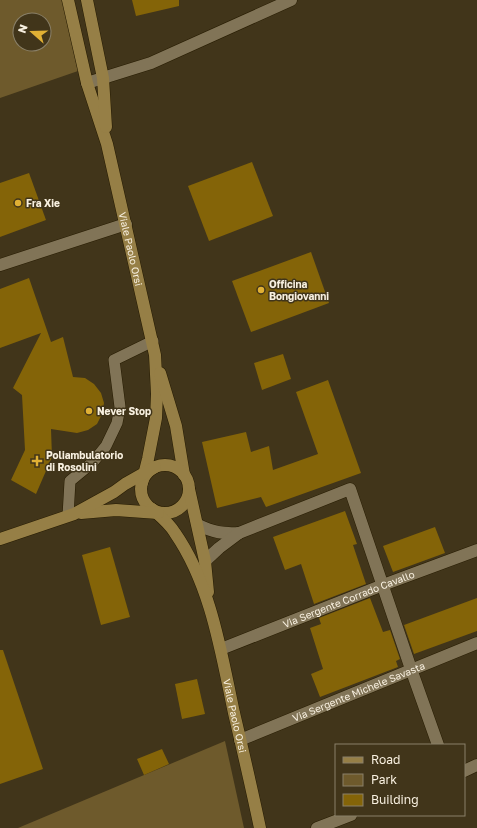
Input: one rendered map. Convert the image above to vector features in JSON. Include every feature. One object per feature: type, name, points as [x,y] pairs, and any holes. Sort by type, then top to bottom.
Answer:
[{"type":"main road","name":"Viale Paolo Orsi","points":[[68,0],[87,83],[107,144],[155,355]]},
{"type":"main road","name":"Viale Paolo Orsi","points":[[87,0],[103,78],[107,144]]},
{"type":"main road","points":[[155,355],[157,394],[156,418],[140,490],[146,504],[157,511],[184,547],[209,604]]},
{"type":"main road","points":[[71,515],[116,510],[171,512],[183,504],[187,498],[188,492],[176,426],[155,355]]},
{"type":"main road","points":[[125,484],[152,439]]},
{"type":"main road","points":[[0,539],[71,515],[114,492],[125,484],[143,477],[149,470],[155,467],[163,465],[171,466],[178,469],[186,479],[206,561],[209,604]]},
{"type":"main road","name":"Viale Paolo Orsi","points":[[209,604],[221,649],[260,828]]},
{"type":"street","points":[[87,83],[151,63],[274,3],[290,0]]},
{"type":"street","points":[[0,265],[126,224]]},
{"type":"street","points":[[206,561],[219,548],[239,533],[350,489],[438,744]]},
{"type":"street","points":[[198,525],[212,532],[226,534],[239,533]]},
{"type":"street","name":"Via Sergente Corrado Cavallo","points":[[221,649],[383,585],[476,555]]},
{"type":"street","name":"Via Sergente Michele Savasta","points":[[240,740],[477,643]]},
{"type":"street","points":[[465,771],[477,765]]},
{"type":"street","points":[[317,828],[348,816]]},
{"type":"lane","points":[[71,515],[70,481],[93,462],[106,446],[117,423],[120,407],[114,360],[153,341]]},
{"type":"green space","points":[[0,0],[62,0],[78,71],[0,98]]},
{"type":"green space","points":[[225,741],[244,828],[18,828]]},
{"type":"building","points":[[132,0],[179,0],[179,6],[136,16]]},
{"type":"building","points":[[252,162],[273,216],[209,241],[188,186]]},
{"type":"building","points":[[29,173],[46,220],[0,237],[0,183]]},
{"type":"building","points":[[311,252],[329,303],[251,332],[232,281]]},
{"type":"building","points":[[29,278],[51,342],[63,337],[73,377],[85,378],[94,384],[101,393],[104,403],[102,414],[97,424],[88,430],[77,433],[51,429],[52,457],[36,494],[11,480],[25,450],[22,395],[13,388],[41,333],[0,348],[0,289]]},
{"type":"building","points":[[283,354],[291,379],[262,390],[254,363]]},
{"type":"building","points":[[328,380],[361,473],[266,507],[261,497],[217,508],[202,442],[246,432],[251,452],[269,446],[273,470],[318,454],[296,392]]},
{"type":"building","points":[[345,511],[357,544],[353,545],[366,584],[314,604],[301,564],[285,570],[273,537]]},
{"type":"building","points":[[435,527],[445,553],[393,572],[383,546]]},
{"type":"building","points":[[110,547],[130,617],[101,625],[82,555]]},
{"type":"building","points":[[370,598],[383,632],[390,630],[400,659],[396,661],[398,667],[320,697],[311,674],[323,669],[310,628],[321,624],[319,618]]},
{"type":"building","points":[[477,598],[477,631],[414,654],[404,625]]},
{"type":"building","points":[[0,650],[3,650],[43,769],[0,784]]},
{"type":"building","points":[[197,679],[205,714],[182,719],[175,684]]},
{"type":"building","points":[[162,749],[169,764],[144,775],[137,759]]},
{"type":"place","name":"Fra Xie","points":[[18,203]]},
{"type":"place","name":"Officina Bongiovanni","points":[[261,290]]},
{"type":"place","name":"Never Stop","points":[[89,411]]},
{"type":"place","name":"Poliambulatorio di Rosolini","points":[[37,461]]}]
